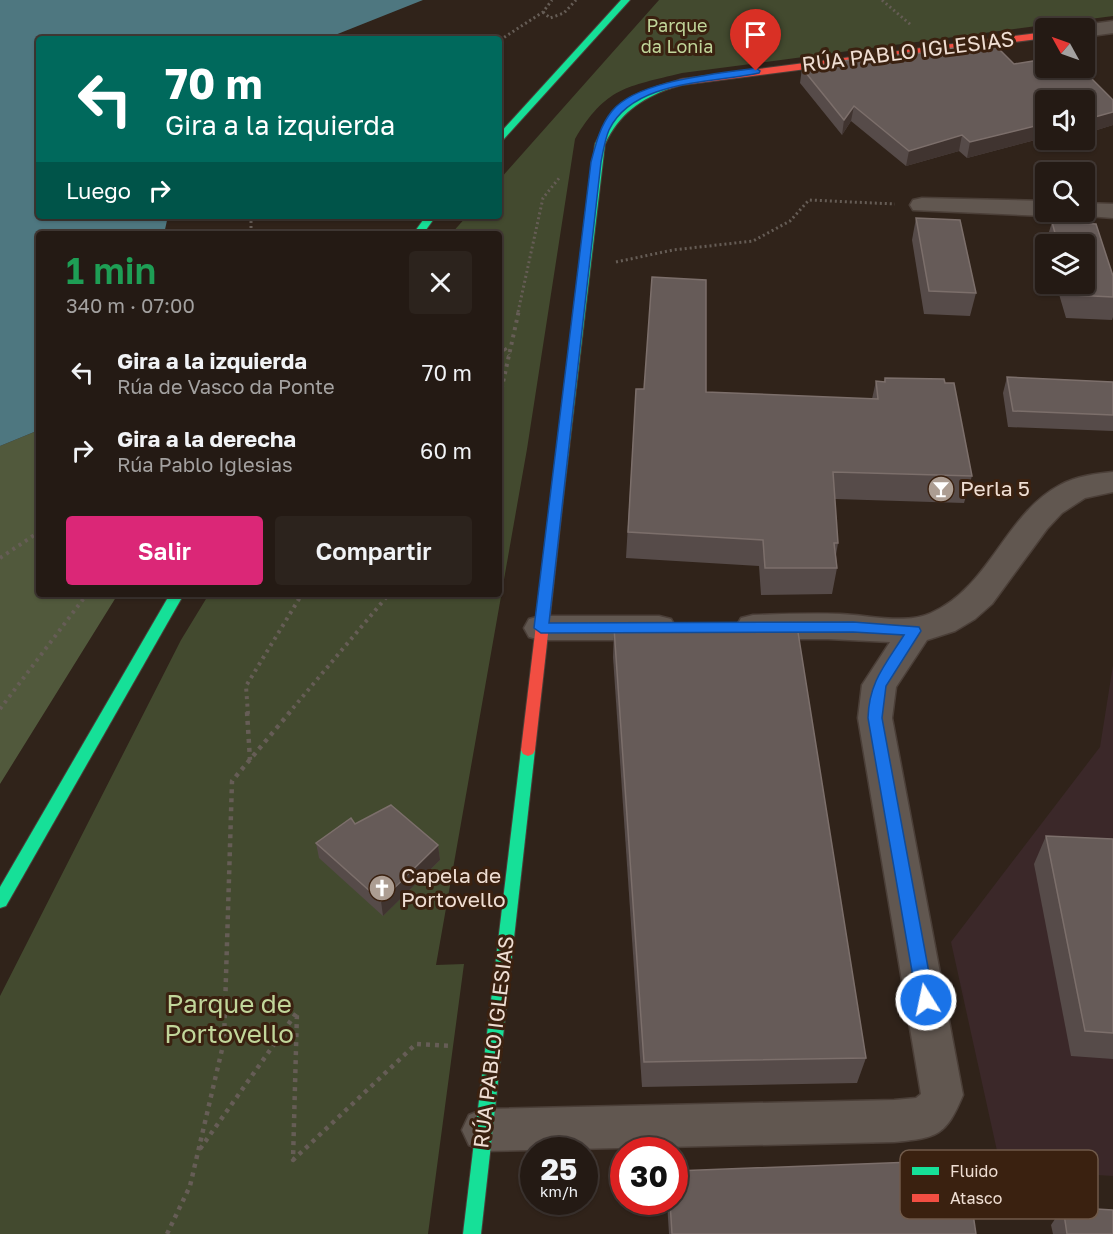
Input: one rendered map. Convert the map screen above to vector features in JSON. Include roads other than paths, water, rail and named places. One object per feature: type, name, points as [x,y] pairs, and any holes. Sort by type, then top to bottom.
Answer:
[{"type":"main road","points":[[502,136],[626,0]]},
{"type":"main road","name":"RÚA PABLO IGLESIAS","points":[[472,1234],[583,269],[598,148],[604,131],[617,111],[641,95],[681,82],[1035,36]]},
{"type":"main road","points":[[0,901],[175,597]]},
{"type":"street","points":[[1095,29],[1113,27]]},
{"type":"street","points":[[922,205],[1035,209]]},
{"type":"street","points":[[1095,210],[1113,211]]},
{"type":"street","points":[[723,627],[853,627],[915,631],[943,622],[965,609],[986,589],[1055,503],[1070,492],[1113,482]]},
{"type":"street","points":[[541,628],[688,628]]},
{"type":"street","points":[[484,1130],[894,1121],[926,1118],[937,1110],[942,1095],[875,718],[875,703],[879,685],[915,631]]},
{"type":"water","points":[[0,0],[423,0],[333,36],[36,36],[36,219],[167,219],[165,231],[36,231],[36,431],[0,446]]},
{"type":"place","name":"Perla 5","points":[[941,489]]},
{"type":"place","name":"Capela de Portovello","points":[[382,888]]},
{"type":"park label","name":"Parque da Lonia","points":[[677,36]]},
{"type":"park label","name":"Parque de Portovello","points":[[229,1019]]}]
